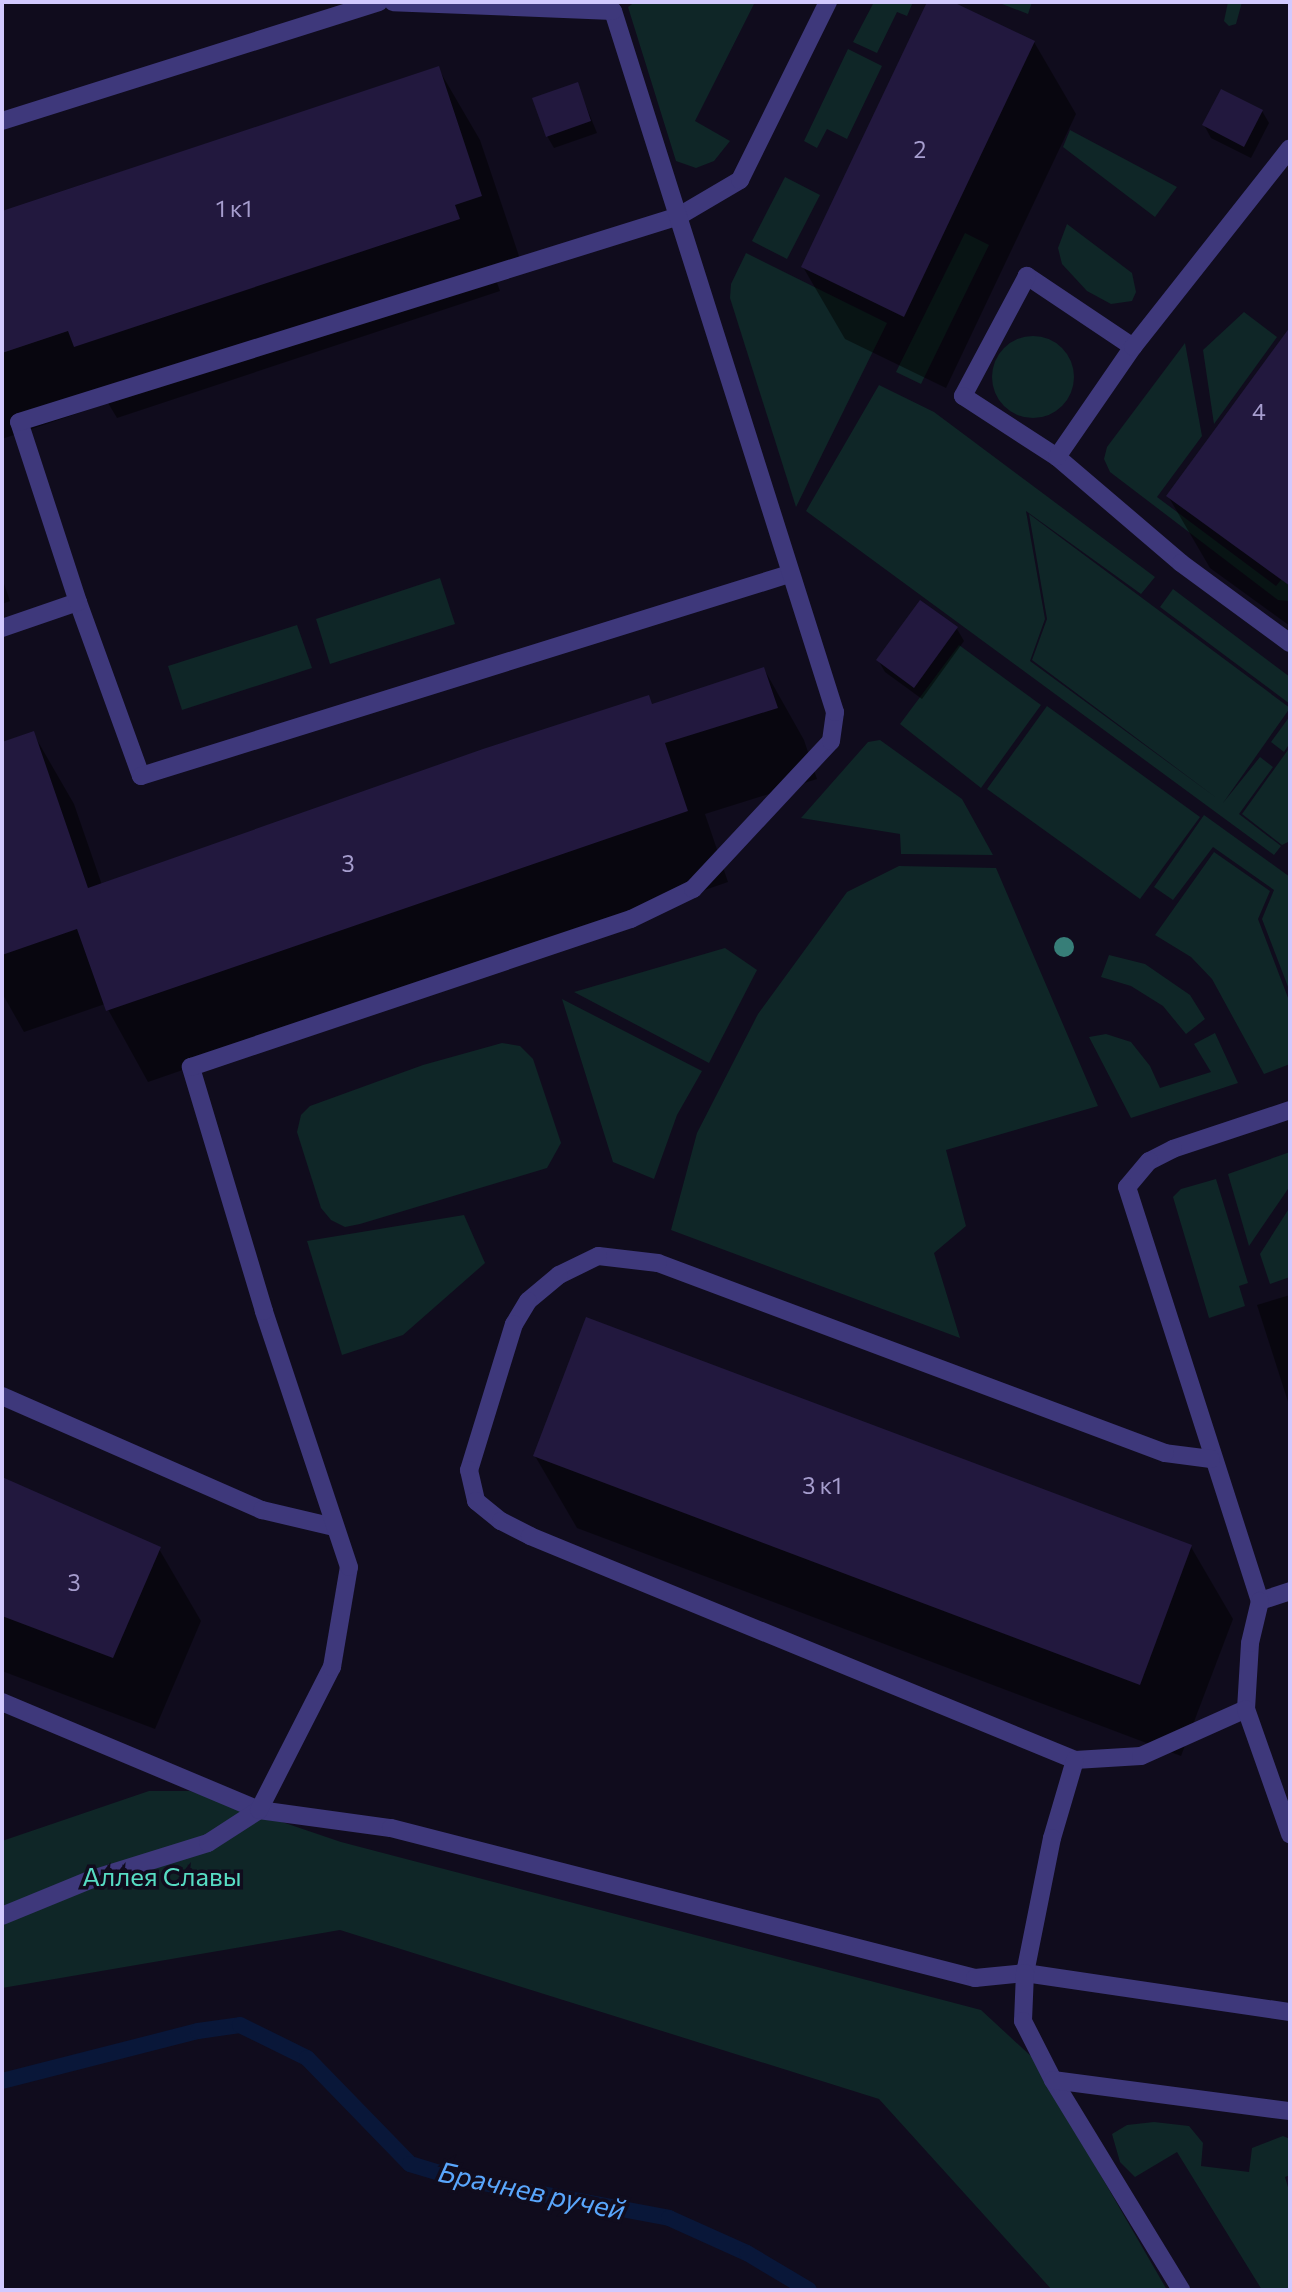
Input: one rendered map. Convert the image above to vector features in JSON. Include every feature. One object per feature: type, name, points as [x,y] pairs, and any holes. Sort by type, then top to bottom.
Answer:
[{"type":"lane","points":[[2,121],[379,2]]},
{"type":"lane","points":[[2,1916],[92,1879],[208,1843],[259,1810],[332,1667],[349,1567],[334,1527],[191,1067],[631,919],[693,889],[831,741],[835,712],[789,574],[613,11],[393,2]]},
{"type":"lane","points":[[789,574],[141,776],[78,603],[19,422],[679,216],[740,180],[828,2]]},
{"type":"lane","points":[[1057,457],[1133,347],[1290,148]]},
{"type":"lane","points":[[1133,347],[1027,276],[963,396],[1057,457],[1181,563],[1290,643]]},
{"type":"lane","points":[[2,628],[78,603]]},
{"type":"lane","points":[[1290,1110],[1173,1149],[1149,1161],[1127,1187],[1211,1459],[1260,1601],[1250,1643],[1246,1709],[1290,1834]]},
{"type":"lane","points":[[1211,1459],[1165,1453],[658,1263],[598,1256],[559,1275],[528,1301],[514,1324],[468,1470],[476,1501],[501,1521],[1075,1760],[1141,1756],[1246,1709]]},
{"type":"lane","points":[[2,1396],[262,1510],[334,1527]]},
{"type":"lane","points":[[1260,1601],[1290,1591]]},
{"type":"lane","points":[[2,1702],[259,1810],[391,1828],[975,1978],[1026,1973],[1290,2012]]},
{"type":"lane","points":[[1075,1760],[1052,1838],[1026,1973],[1023,2021],[1053,2080],[1181,2290]]},
{"type":"lane","points":[[1053,2080],[1290,2111]]},
{"type":"green space","points":[[635,2],[755,2],[695,121],[730,141],[714,161],[696,168],[676,161],[628,7]]},
{"type":"green space","points":[[874,2],[913,2],[907,16],[897,12],[877,53],[853,42]]},
{"type":"green space","points":[[997,2],[1032,2],[1028,14]]},
{"type":"green space","points":[[1228,2],[1242,2],[1236,24],[1229,26],[1224,21]]},
{"type":"green space","points":[[848,49],[882,66],[847,139],[827,129],[817,148],[804,141]]},
{"type":"green space","points":[[1070,130],[1177,187],[1155,217],[1063,147]]},
{"type":"green space","points":[[785,177],[820,195],[787,259],[752,241]]},
{"type":"green space","points":[[1067,224],[1132,273],[1136,292],[1132,301],[1111,304],[1087,291],[1062,264],[1058,248]]},
{"type":"green space","points":[[965,233],[989,245],[921,384],[896,372]]},
{"type":"green space","points":[[746,253],[887,323],[796,507],[730,298],[731,284]]},
{"type":"green space","points":[[1244,312],[1277,337],[1214,424],[1203,350]]},
{"type":"green space","points":[[1033,336],[1049,339],[1062,348],[1071,361],[1074,377],[1071,393],[1062,406],[1049,415],[1033,418],[1017,415],[1004,406],[995,393],[992,377],[995,361],[1004,348],[1017,339]]},
{"type":"green space","points":[[1185,343],[1202,436],[1157,497],[1276,586],[1290,569],[1290,601],[1278,600],[1110,472],[1104,459],[1107,447]]},
{"type":"green space","points":[[879,385],[934,412],[1155,577],[1141,594],[1026,511],[1045,619],[1030,661],[1218,799],[1032,660],[1047,619],[1029,514],[1290,708],[1223,803],[1260,757],[1273,767],[1239,814],[1281,846],[1274,855],[806,511]]},
{"type":"green space","points":[[440,578],[455,624],[330,664],[316,619]]},
{"type":"green space","points":[[1173,589],[1290,677],[1290,704],[1160,607]]},
{"type":"green space","points":[[297,625],[312,668],[182,710],[168,666]]},
{"type":"green space","points":[[959,645],[1041,705],[981,788],[900,724]]},
{"type":"green space","points":[[1047,706],[1200,817],[1140,899],[987,789]]},
{"type":"green space","points":[[1290,716],[1290,743],[1284,752],[1271,742]]},
{"type":"green space","points":[[880,740],[962,799],[993,855],[901,854],[900,834],[801,818],[868,742]]},
{"type":"green space","points":[[1290,747],[1290,841],[1282,845],[1242,814]]},
{"type":"green space","points":[[1204,815],[1290,877],[1290,992],[1262,919],[1274,890],[1213,847],[1173,900],[1154,887]]},
{"type":"green space","points":[[1214,852],[1270,891],[1258,919],[1290,1003],[1290,1064],[1264,1074],[1212,979],[1191,957],[1155,935]]},
{"type":"green space","points":[[899,866],[996,868],[1098,1106],[946,1150],[966,1226],[934,1253],[960,1338],[671,1230],[697,1133],[758,1014],[847,892]]},
{"type":"green space","points":[[725,948],[757,970],[709,1063],[574,992]]},
{"type":"green space","points":[[1109,955],[1145,964],[1190,995],[1205,1019],[1186,1034],[1163,1006],[1131,986],[1101,977]]},
{"type":"green space","points":[[562,999],[702,1071],[677,1115],[654,1179],[613,1162]]},
{"type":"green space","points":[[1215,1033],[1238,1083],[1131,1118],[1089,1037],[1106,1034],[1131,1042],[1150,1066],[1160,1088],[1211,1072],[1194,1044]]},
{"type":"green space","points":[[502,1043],[520,1046],[533,1059],[561,1143],[547,1168],[360,1224],[345,1227],[331,1220],[321,1208],[297,1132],[301,1115],[310,1106],[423,1065]]},
{"type":"green space","points":[[1290,1152],[1290,1186],[1249,1246],[1228,1174]]},
{"type":"green space","points":[[1216,1179],[1248,1283],[1239,1286],[1245,1306],[1209,1318],[1173,1197],[1181,1189]]},
{"type":"green space","points":[[1290,1207],[1290,1277],[1270,1284],[1260,1254]]},
{"type":"green space","points":[[464,1215],[485,1263],[403,1335],[342,1355],[307,1241]]},
{"type":"green space","name":"Аллея Славы","points":[[149,1791],[190,1791],[341,1842],[981,2010],[1033,2058],[1167,2290],[1052,2290],[879,2099],[340,1930],[2,1988],[2,1841]]},
{"type":"green space","points":[[1154,2122],[1189,2126],[1203,2143],[1201,2166],[1249,2172],[1252,2148],[1283,2136],[1290,2139],[1290,2175],[1285,2177],[1290,2194],[1290,2290],[1262,2290],[1177,2152],[1135,2177],[1120,2162],[1112,2134],[1127,2125]]},
{"type":"building","points":[[927,2],[953,2],[1035,41],[904,317],[801,267]]},
{"type":"building","points":[[439,66],[482,196],[455,205],[460,219],[74,347],[68,331],[2,353],[2,211]]},
{"type":"building","points":[[578,82],[591,121],[546,137],[532,98]]},
{"type":"building","points":[[1221,89],[1263,110],[1244,147],[1202,125]]},
{"type":"building","points":[[1290,327],[1290,586],[1166,496]]},
{"type":"building","points":[[920,600],[958,627],[914,688],[876,660]]},
{"type":"building","points":[[764,667],[778,708],[665,743],[688,811],[106,1011],[77,929],[2,955],[2,742],[34,731],[88,888],[483,749],[649,695],[652,704]]},
{"type":"building","points":[[586,1317],[1192,1545],[1140,1685],[533,1456]]},
{"type":"building","points":[[2,1477],[161,1547],[113,1658],[2,1616]]},
{"type":"waterway","name":"Брачнев ручей","points":[[2,2081],[198,2031],[240,2025],[307,2058],[410,2164],[456,2178],[669,2218],[747,2253],[809,2290]]}]
